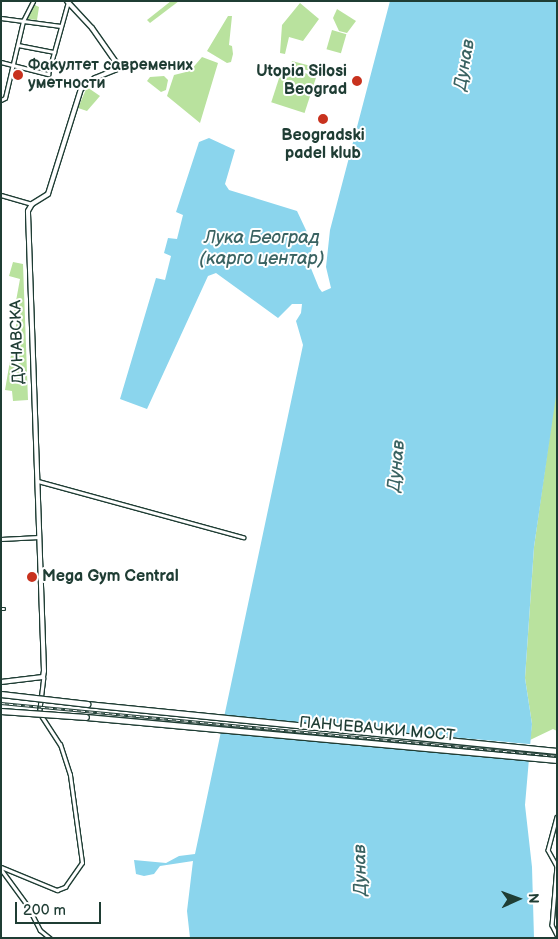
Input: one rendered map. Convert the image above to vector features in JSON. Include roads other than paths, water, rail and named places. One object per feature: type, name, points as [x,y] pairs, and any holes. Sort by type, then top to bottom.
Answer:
[{"type":"main road","points":[[32,204],[48,194],[81,89],[95,78],[115,72],[120,68],[112,53],[68,2]]},
{"type":"main road","name":"ДУНАВСКА","points":[[32,204],[26,227],[43,678]]},
{"type":"main road","points":[[1,682],[43,678]]},
{"type":"main road","name":"ПАНЧЕВАЧКИ МОСТ","points":[[1,692],[86,704],[196,716],[557,751]]},
{"type":"main road","name":"ПАНЧЕВАЧКИ МОСТ","points":[[2,712],[194,725],[557,760]]},
{"type":"street","points":[[1,100],[5,98],[23,21],[33,1]]},
{"type":"street","points":[[1,62],[45,74],[54,52],[68,2]]},
{"type":"street","points":[[1,18],[60,26]]},
{"type":"street","points":[[18,44],[54,52]]},
{"type":"street","points":[[1,195],[32,204]]},
{"type":"street","points":[[37,481],[242,537]]},
{"type":"street","points":[[1,539],[39,537]]},
{"type":"street","points":[[1,868],[57,890],[65,887],[82,863],[68,767],[60,745],[39,713],[43,678]]},
{"type":"street","points":[[557,817],[548,850],[557,866],[556,896],[552,925],[557,935]]},
{"type":"street","points":[[1,868],[28,906],[40,930],[50,938]]},
{"type":"water","points":[[390,1],[557,1],[557,389],[534,547],[525,678],[532,724],[525,805],[532,867],[534,938],[190,938],[187,911],[193,861],[160,866],[154,874],[144,876],[136,874],[134,860],[166,863],[179,856],[195,854],[303,345],[296,321],[301,313],[302,304],[292,304],[278,318],[216,273],[208,276],[147,409],[120,399],[156,278],[165,280],[171,256],[164,253],[168,238],[177,239],[183,215],[176,212],[199,142],[209,138],[235,150],[225,184],[229,190],[297,211],[313,245],[308,261],[319,288],[322,292],[331,288],[326,267],[330,230]]},
{"type":"railway","points":[[1,703],[557,756]]},
{"type":"place","name":"Факултет савремених уметности","points":[[18,75]]},
{"type":"place","name":"Utopia Silosi Beograd","points":[[357,81]]},
{"type":"place","name":"Beogradski padel klub","points":[[323,119]]},
{"type":"place","name":"Mega Gym Central","points":[[32,577]]},
{"type":"water label","name":"Дунав","points":[[465,65]]},
{"type":"water label","name":"Лука Београд (карго центар)","points":[[262,249]]},
{"type":"water label","name":"Дунав","points":[[397,466]]},
{"type":"water label","name":"Дунав","points":[[361,870]]}]
